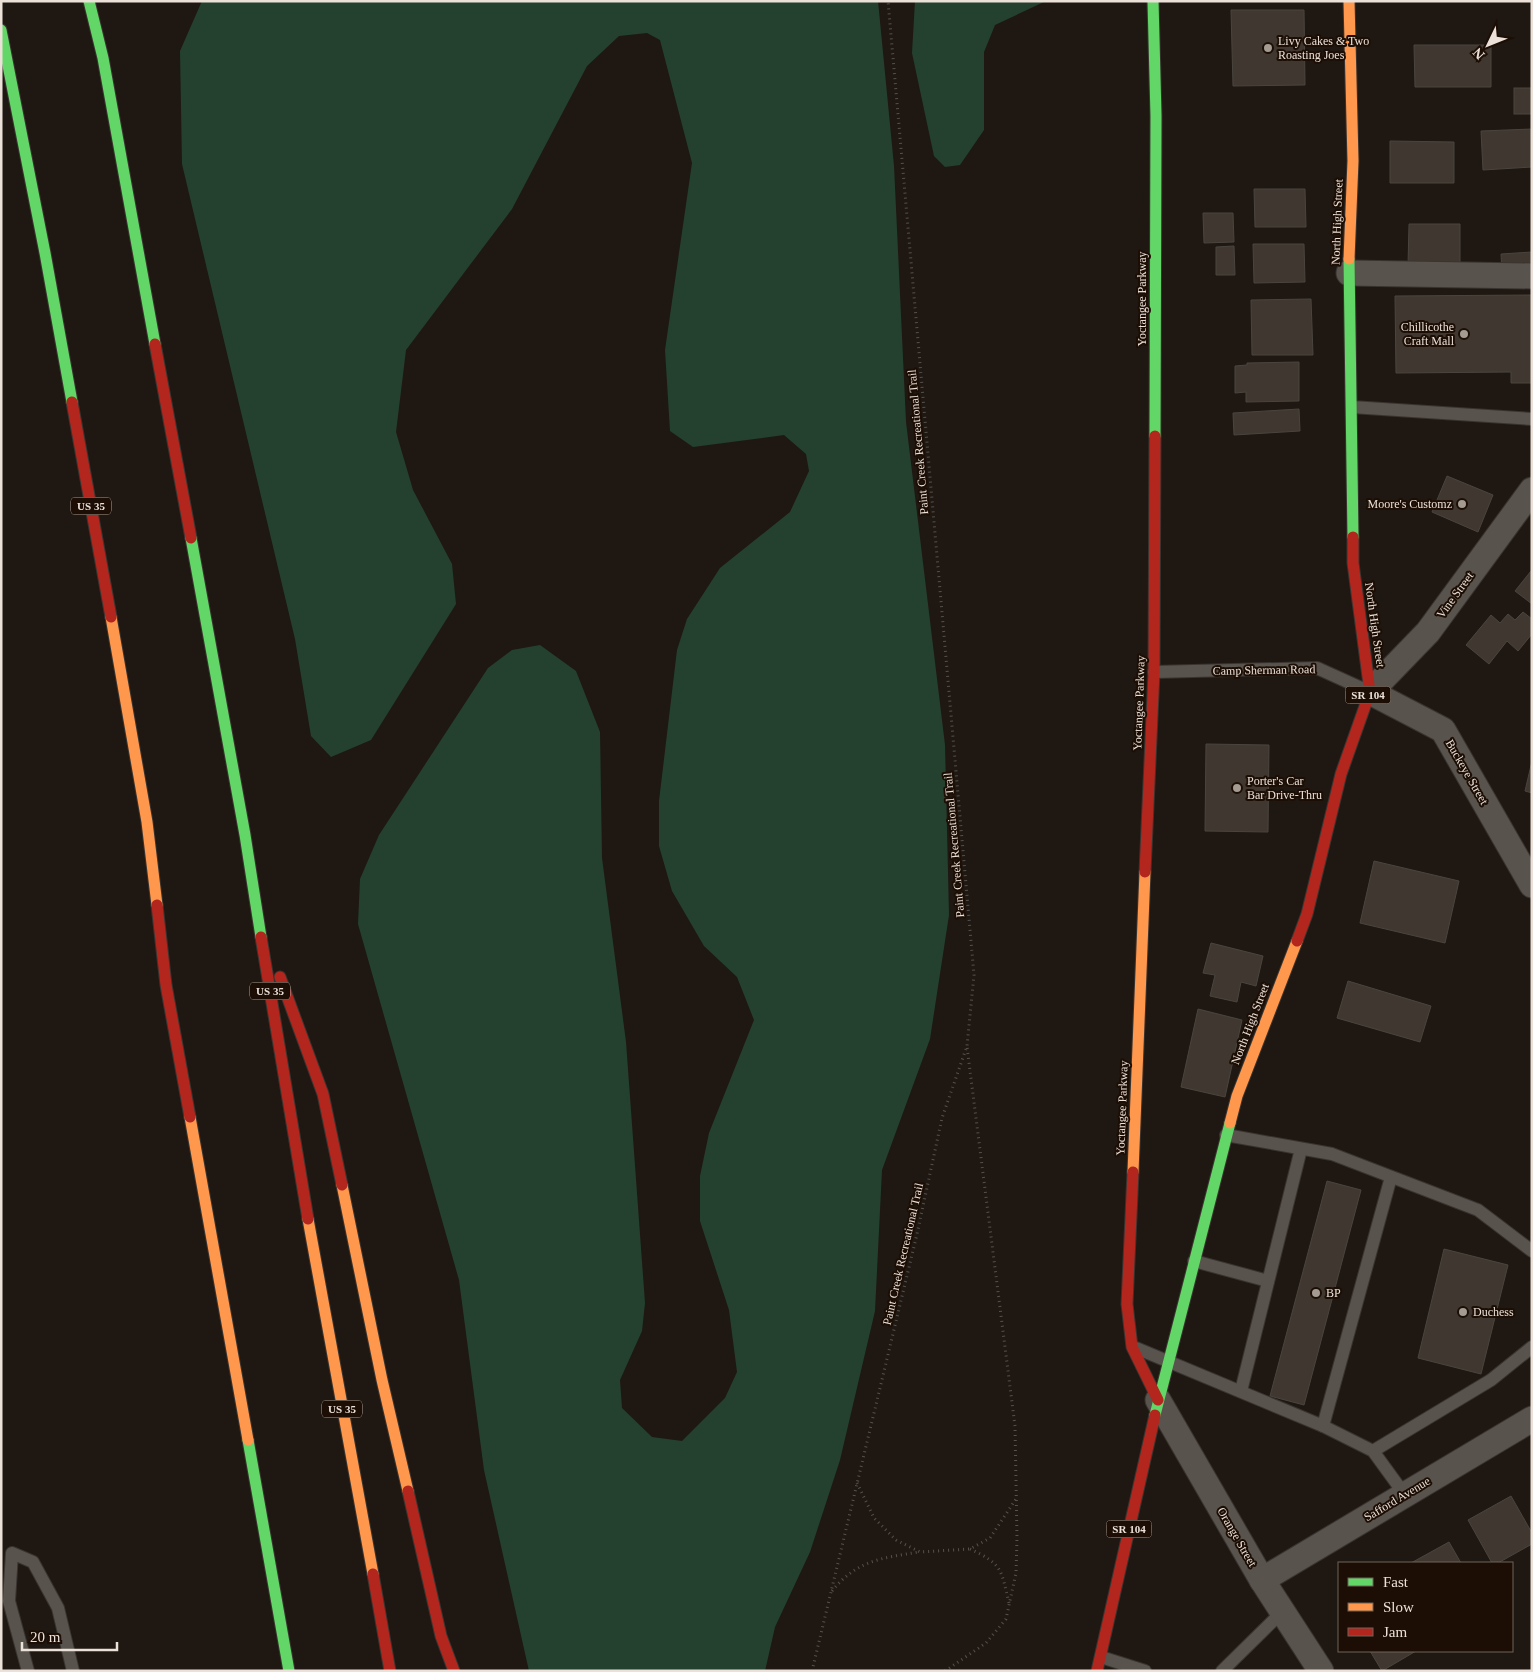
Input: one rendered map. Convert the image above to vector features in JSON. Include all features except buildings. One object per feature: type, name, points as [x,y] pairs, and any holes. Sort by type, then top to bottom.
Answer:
[{"type":"main road","name":"US 35","points":[[89,1],[103,58],[245,835],[296,1147],[390,1671]]},
{"type":"main road","name":"Yoctangee Parkway","points":[[1153,1],[1156,116],[1154,672],[1127,1304],[1132,1347],[1158,1400]]},
{"type":"main road","name":"North High Street","points":[[1158,1400],[1236,1096],[1307,914],[1340,774],[1370,692],[1352,563],[1352,407],[1349,273],[1353,161],[1349,1]]},
{"type":"main road","name":"US 35","points":[[1,30],[45,253],[145,813],[166,985],[289,1671]]},
{"type":"main road","points":[[257,917],[324,1094],[382,1380],[442,1636],[454,1671]]},
{"type":"main road","name":"SR 104","points":[[1097,1671],[1158,1400]]},
{"type":"main road","points":[[272,1581],[277,1671]]},
{"type":"street","points":[[1349,273],[1532,276]]},
{"type":"street","name":"Vine Street","points":[[1370,692],[1428,632],[1532,490]]},
{"type":"street","name":"Buckeye Street","points":[[1370,692],[1443,730],[1532,885]]},
{"type":"street","name":"Orange Street","points":[[1158,1400],[1262,1580],[1320,1671]]},
{"type":"street","name":"Safford Avenue","points":[[1262,1580],[1532,1419]]},
{"type":"lane","points":[[1352,407],[1532,418]]},
{"type":"lane","name":"Camp Sherman Road","points":[[1154,672],[1317,668],[1370,692]]},
{"type":"lane","points":[[1226,1135],[1332,1154],[1478,1210],[1532,1251]]},
{"type":"lane","points":[[1241,1391],[1301,1149]]},
{"type":"lane","points":[[1323,1426],[1391,1177]]},
{"type":"lane","points":[[1194,1261],[1268,1281]]},
{"type":"lane","points":[[1132,1347],[1168,1360],[1323,1426],[1372,1451],[1405,1494]]},
{"type":"lane","points":[[1372,1451],[1491,1380],[1532,1347]]},
{"type":"lane","points":[[28,1671],[10,1601],[12,1553],[32,1562],[58,1608],[73,1671]]},
{"type":"lane","points":[[1222,1671],[1283,1611]]},
{"type":"lane","points":[[1101,1657],[1146,1671]]},
{"type":"path","name":"Paint Creek Recreational Trail","points":[[812,1671],[917,1234],[942,1118],[967,1046],[974,975],[888,1]]},
{"type":"path","points":[[945,1671],[986,1643],[1006,1619],[1016,1573],[1017,1498],[1015,1426],[967,1046]]},
{"type":"path","points":[[857,1483],[874,1518],[896,1540],[920,1552]]},
{"type":"path","points":[[830,1593],[842,1578],[860,1566],[884,1558],[920,1552],[970,1549],[990,1538],[1017,1498]]},
{"type":"path","points":[[970,1549],[988,1557],[1001,1571],[1009,1605]]},
{"type":"green space","points":[[202,1],[878,1],[894,166],[906,422],[945,745],[949,915],[930,1039],[882,1170],[875,1311],[840,1460],[810,1552],[775,1627],[765,1671],[529,1671],[484,1470],[459,1280],[358,924],[360,879],[379,835],[488,668],[512,650],[540,645],[576,671],[600,732],[602,858],[626,1042],[645,1303],[642,1331],[620,1380],[622,1408],[652,1437],[682,1441],[725,1398],[737,1372],[729,1310],[700,1221],[700,1176],[709,1133],[754,1020],[737,977],[704,946],[672,891],[659,846],[659,801],[677,650],[687,619],[720,568],[790,512],[809,471],[806,454],[784,435],[693,447],[670,431],[665,350],[692,163],[660,40],[647,33],[619,36],[587,66],[512,209],[406,350],[396,432],[413,490],[452,564],[456,604],[371,740],[331,757],[311,736],[295,639],[182,164],[180,51]]},
{"type":"green space","points":[[915,1],[1046,1],[995,25],[984,52],[984,130],[960,165],[945,167],[934,156],[912,53]]},
{"type":"traffic: fast","points":[[89,1],[103,58],[155,344]]},
{"type":"traffic: fast","points":[[1153,1],[1156,116],[1155,436]]},
{"type":"traffic: fast","points":[[1,30],[72,402]]},
{"type":"traffic: fast","points":[[1349,259],[1353,537]]},
{"type":"traffic: fast","points":[[191,538],[245,835],[261,937]]},
{"type":"traffic: fast","points":[[1155,1415],[1230,1123]]},
{"type":"traffic: fast","points":[[248,1440],[289,1671]]},
{"type":"traffic: slow","points":[[1349,1],[1353,161],[1349,259]]},
{"type":"traffic: slow","points":[[111,617],[147,822],[157,905]]},
{"type":"traffic: slow","points":[[1133,1172],[1145,872]]},
{"type":"traffic: slow","points":[[1230,1123],[1237,1096],[1297,941]]},
{"type":"traffic: slow","points":[[190,1117],[248,1440]]},
{"type":"traffic: slow","points":[[342,1185],[382,1380],[408,1491]]},
{"type":"traffic: slow","points":[[308,1219],[373,1574]]},
{"type":"traffic: jam","points":[[155,344],[191,538]]},
{"type":"traffic: jam","points":[[72,402],[111,617]]},
{"type":"traffic: jam","points":[[1145,872],[1154,672],[1155,436]]},
{"type":"traffic: jam","points":[[1297,941],[1307,914],[1341,774],[1370,692],[1353,563],[1353,537]]},
{"type":"traffic: jam","points":[[157,905],[166,985],[190,1117]]},
{"type":"traffic: jam","points":[[261,937],[308,1219]]},
{"type":"traffic: jam","points":[[280,977],[323,1094],[342,1185]]},
{"type":"traffic: jam","points":[[1133,1172],[1127,1304],[1132,1347],[1158,1400]]},
{"type":"traffic: jam","points":[[1097,1671],[1155,1415]]},
{"type":"traffic: jam","points":[[408,1491],[441,1636],[454,1671]]},
{"type":"traffic: jam","points":[[373,1574],[390,1671]]},
{"type":"place","name":"Livy Cakes & Two Roasting Joes","points":[[1268,48]]},
{"type":"place","name":"Chillicothe Craft Mall","points":[[1464,334]]},
{"type":"place","name":"Moore's Customz","points":[[1462,504]]},
{"type":"place","name":"Porter's Car Bar Drive-Thru","points":[[1237,788]]},
{"type":"place","name":"BP","points":[[1316,1293]]},
{"type":"place","name":"Duchess","points":[[1463,1312]]}]
